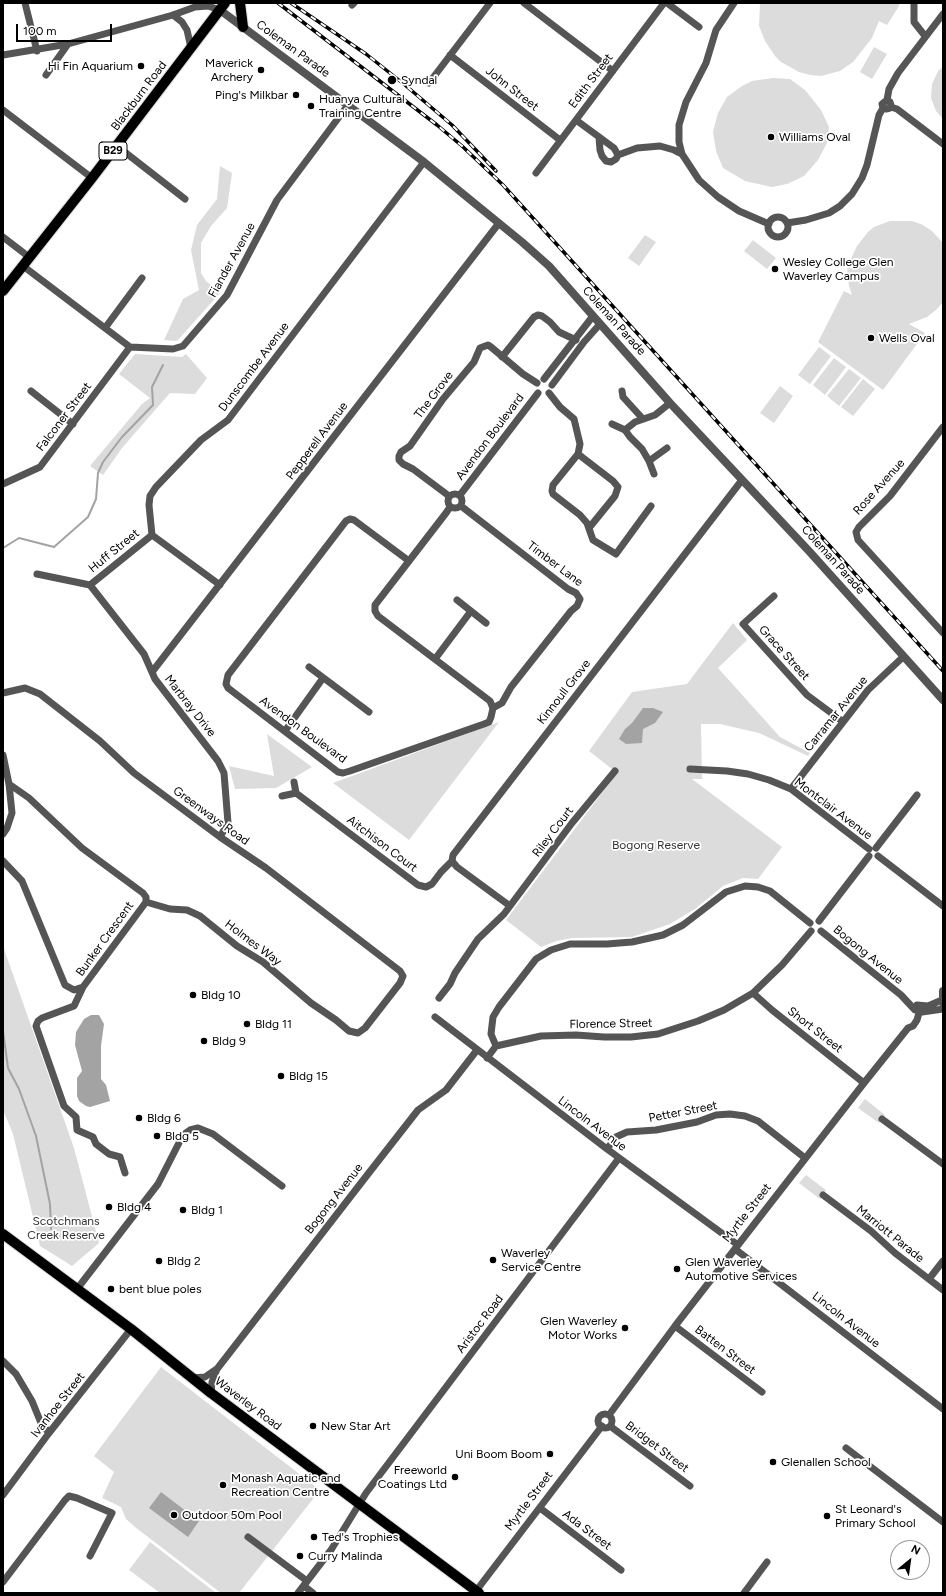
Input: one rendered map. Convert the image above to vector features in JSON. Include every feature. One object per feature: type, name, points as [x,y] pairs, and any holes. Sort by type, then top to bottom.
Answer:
[{"type":"main road","name":"Blackburn Road","points":[[3,291],[92,178],[223,6],[229,3]]},
{"type":"main road","points":[[240,3],[243,27]]},
{"type":"main road","name":"Waverley Road","points":[[3,1234],[131,1329],[211,1393],[478,1592]]},
{"type":"street","points":[[25,3],[37,50]]},
{"type":"street","points":[[429,83],[490,3]]},
{"type":"street","points":[[524,3],[614,71]]},
{"type":"street","name":"Edith Street","points":[[536,172],[664,3]]},
{"type":"street","points":[[668,3],[699,27]]},
{"type":"street","points":[[734,3],[716,30],[706,63],[686,102],[680,125],[679,142],[682,154],[699,180],[718,197],[739,211],[769,224]]},
{"type":"street","points":[[914,3],[914,22],[925,36]]},
{"type":"street","points":[[3,55],[68,44],[174,15],[195,7],[223,6]]},
{"type":"street","name":"Coleman Parade","points":[[223,6],[243,27],[424,162],[549,266],[670,402],[808,550],[943,700]]},
{"type":"street","points":[[787,224],[829,213],[840,206],[852,194],[868,165],[879,115],[883,108],[887,109],[889,103],[889,89],[898,73],[943,14]]},
{"type":"street","points":[[174,15],[182,22],[187,30],[191,48]]},
{"type":"street","points":[[46,75],[68,44]]},
{"type":"street","name":"John Street","points":[[450,55],[560,140]]},
{"type":"street","points":[[889,103],[943,144]]},
{"type":"street","name":"Fiander Avenue","points":[[130,347],[172,349],[183,346],[220,305],[227,295],[280,195],[348,105]]},
{"type":"street","points":[[3,110],[92,178]]},
{"type":"street","points":[[576,120],[614,148],[618,155]]},
{"type":"street","points":[[599,137],[600,150],[606,161],[611,162],[616,159],[618,155],[637,148],[653,146],[668,147],[682,154]]},
{"type":"street","points":[[116,146],[185,199]]},
{"type":"street","name":"Dunscombe Avenue","points":[[152,535],[149,505],[150,496],[156,486],[201,440],[228,420],[424,162]]},
{"type":"street","points":[[775,218],[783,219],[787,224],[785,233],[777,237],[769,231],[769,224],[775,218]]},
{"type":"street","name":"Pepperell Avenue","points":[[152,672],[499,223]]},
{"type":"street","points":[[3,237],[29,257]]},
{"type":"street","points":[[23,266],[130,347]]},
{"type":"street","points":[[105,328],[142,278]]},
{"type":"street","points":[[502,357],[534,317],[538,315],[550,322],[565,336],[576,340]]},
{"type":"street","points":[[549,393],[544,395],[538,393],[536,388],[537,383],[544,379],[576,340],[593,316]]},
{"type":"street","points":[[549,393],[552,385],[584,342],[600,324]]},
{"type":"street","name":"The Grove","points":[[449,496],[413,469],[403,464],[399,460],[398,456],[410,446],[443,399],[474,362],[480,348],[488,344],[502,357],[537,383]]},
{"type":"street","name":"Falconer Street","points":[[3,484],[40,467],[130,347]]},
{"type":"street","points":[[544,379],[549,381],[552,385]]},
{"type":"street","points":[[622,390],[623,397],[643,420]]},
{"type":"street","points":[[31,391],[73,424]]},
{"type":"street","name":"Avendon Boulevard","points":[[460,495],[538,393]]},
{"type":"street","points":[[549,393],[560,407],[574,419],[580,444],[578,454],[553,486],[552,491],[553,494],[580,515],[586,523],[593,540],[616,554],[651,506]]},
{"type":"street","points":[[625,430],[635,422],[655,415],[670,402]]},
{"type":"street","points":[[612,424],[625,430],[630,438],[642,449],[654,474]]},
{"type":"street","name":"Rose Avenue","points":[[943,427],[890,496],[859,526],[856,532],[858,540],[943,633]]},
{"type":"street","points":[[649,461],[667,448]]},
{"type":"street","points":[[578,454],[613,481],[618,487],[615,496],[588,528]]},
{"type":"street","name":"Kinnoull Grove","points":[[452,861],[453,855],[457,849],[742,480]]},
{"type":"street","name":"Avendon Boulevard","points":[[449,496],[454,494],[460,495]]},
{"type":"street","name":"Avendon Boulevard","points":[[460,495],[462,500],[461,506]]},
{"type":"street","points":[[449,496],[448,502],[450,506],[446,513],[375,605],[375,611],[378,616],[490,701],[494,708]]},
{"type":"street","points":[[450,506],[456,508],[461,506]]},
{"type":"street","name":"Timber Lane","points":[[461,506],[562,584],[576,593],[580,599],[577,606],[571,611],[511,687],[502,703],[494,708]]},
{"type":"street","name":"Avendon Boulevard","points":[[409,561],[354,520],[350,519],[346,521],[228,675],[226,684],[228,688],[338,772],[343,773],[489,722],[494,708]]},
{"type":"street","points":[[152,535],[220,585]]},
{"type":"street","name":"Huff Street","points":[[90,585],[152,535]]},
{"type":"street","points":[[37,574],[90,585]]},
{"type":"street","name":"Marbray Drive","points":[[90,585],[144,654],[155,679],[218,761],[224,773],[228,823],[220,837]]},
{"type":"street","name":"Grace Street","points":[[774,596],[744,624],[807,695],[842,722]]},
{"type":"street","points":[[457,600],[486,623]]},
{"type":"street","points":[[435,659],[471,611]]},
{"type":"street","name":"Carramar Avenue","points":[[791,789],[868,690],[903,656]]},
{"type":"street","points":[[309,667],[369,712]]},
{"type":"street","points":[[285,731],[323,678]]},
{"type":"street","name":"Greenways Road","points":[[3,693],[25,688],[40,694],[100,741],[134,773],[220,837],[266,868],[400,970],[402,976],[400,983],[365,1028],[358,1033]]},
{"type":"street","points":[[3,755],[9,784],[12,813],[7,828],[3,834]]},
{"type":"street","name":"Montclair Avenue","points":[[690,769],[748,774],[769,780],[791,789],[872,851],[879,852],[878,856],[943,906]]},
{"type":"street","name":"Riley Court","points":[[440,998],[450,984],[455,972],[478,939],[491,925],[498,921],[614,772]]},
{"type":"street","points":[[282,796],[296,793],[294,782]]},
{"type":"street","name":"Bunker Crescent","points":[[3,861],[22,881],[65,985],[74,990],[83,988],[146,902],[146,896],[143,892],[82,848],[29,798],[9,784]]},
{"type":"street","name":"Aitchison Court","points":[[296,793],[418,885],[426,887],[432,884],[452,861]]},
{"type":"street","points":[[819,921],[917,795]]},
{"type":"street","points":[[452,861],[457,867],[510,906]]},
{"type":"street","points":[[487,1058],[496,1046],[491,1034],[493,1017],[499,1007],[536,960],[552,950],[570,944],[632,942],[663,935],[684,925],[726,892],[745,886],[758,887],[770,891],[810,923]]},
{"type":"street","name":"Holmes Way","points":[[146,902],[165,907],[187,910],[200,916],[238,946],[263,962],[311,1003],[336,1020],[348,1031],[358,1033]]},
{"type":"street","points":[[810,923],[815,920],[819,921]]},
{"type":"street","points":[[810,923],[809,927],[811,931],[817,933],[821,931],[822,924],[819,921]]},
{"type":"street","name":"Florence Street","points":[[496,1046],[541,1036],[576,1035],[631,1037],[658,1034],[698,1022],[724,1010],[753,993],[782,965],[811,931]]},
{"type":"street","name":"Bogong Avenue","points":[[821,931],[901,996],[909,999],[918,1008]]},
{"type":"street","points":[[83,988],[74,1006],[42,1018],[38,1021],[36,1026],[64,1106],[76,1117],[77,1130],[93,1137],[96,1144],[109,1154],[120,1156],[125,1172]]},
{"type":"street","points":[[918,1008],[943,1002],[943,991]]},
{"type":"street","name":"Short Street","points":[[753,993],[772,1010],[864,1082]]},
{"type":"street","points":[[918,1008],[943,1009]]},
{"type":"street","name":"Myrtle Street","points":[[609,1415],[736,1247],[864,1082],[908,1028],[918,1008]]},
{"type":"street","name":"Lincoln Avenue","points":[[435,1018],[736,1247],[943,1408]]},
{"type":"street","name":"Bogong Avenue","points":[[211,1393],[212,1378],[216,1369],[418,1110],[446,1090],[477,1050]]},
{"type":"street","name":"Petter Street","points":[[607,1149],[616,1136],[627,1132],[656,1130],[697,1122],[716,1115],[730,1114],[745,1116],[758,1121],[805,1158]]},
{"type":"street","points":[[882,1119],[943,1164]]},
{"type":"street","points":[[77,1289],[158,1184],[181,1139],[190,1130],[198,1128],[213,1134],[282,1186]]},
{"type":"street","name":"Aristoc Road","points":[[298,1593],[331,1550],[359,1503],[619,1158]]},
{"type":"street","name":"Marriott Parade","points":[[823,1195],[871,1231],[895,1253],[943,1290]]},
{"type":"street","points":[[929,1279],[943,1261]]},
{"type":"street","name":"Batten Street","points":[[675,1326],[762,1392]]},
{"type":"street","name":"Ivanhoe Street","points":[[3,1495],[49,1433],[131,1329]]},
{"type":"street","points":[[3,1361],[16,1374],[32,1402],[41,1423],[49,1433]]},
{"type":"street","name":"Bogong Avenue","points":[[192,1378],[205,1377],[216,1369]]},
{"type":"street","points":[[603,1415],[609,1415],[612,1421],[610,1426],[606,1428],[599,1423],[600,1417],[603,1415]]},
{"type":"street","name":"Myrtle Street","points":[[478,1592],[602,1426]]},
{"type":"street","name":"Bridget Street","points":[[610,1426],[690,1486]]},
{"type":"street","points":[[846,1448],[943,1522]]},
{"type":"street","points":[[3,1582],[69,1496],[77,1498],[112,1514],[90,1556]]},
{"type":"street","name":"Ada Street","points":[[540,1508],[621,1570]]},
{"type":"street","points":[[248,1537],[306,1583],[313,1593]]},
{"type":"street","points":[[744,1593],[767,1562]]},
{"type":"green space","points":[[760,3],[899,3],[899,6],[887,25],[879,21],[872,38],[853,62],[840,71],[821,76],[799,72],[781,62],[775,56],[765,41],[759,26]]},
{"type":"green space","points":[[874,47],[887,54],[872,79],[860,72]]},
{"type":"green space","points":[[943,67],[943,119],[936,111],[931,98],[932,84],[938,71]]},
{"type":"green space","name":"Williams Oval","points":[[773,78],[790,79],[805,90],[821,110],[829,127],[827,143],[818,160],[804,176],[787,184],[772,187],[745,181],[723,168],[716,151],[713,132],[718,113],[727,97],[752,81]]},
{"type":"green space","points":[[220,166],[232,173],[227,208],[211,226],[201,243],[201,273],[206,281],[220,293],[177,341],[164,340],[183,299],[199,290],[191,250],[197,225],[217,199]]},
{"type":"green space","points":[[890,221],[912,221],[923,225],[932,231],[943,243],[943,302],[927,317],[909,324],[925,333],[883,390],[818,342],[844,291],[852,295],[849,286],[847,267],[857,246],[874,227]]},
{"type":"green space","points":[[645,235],[656,242],[639,266],[628,258]]},
{"type":"green space","points":[[753,240],[776,258],[767,269],[744,251]]},
{"type":"green space","points":[[819,347],[831,356],[810,384],[798,375]]},
{"type":"green space","points":[[135,354],[182,357],[186,354],[207,378],[195,394],[170,393],[122,448],[103,475],[90,466],[142,404],[150,398],[119,374]]},
{"type":"green space","points":[[834,358],[846,367],[825,395],[813,385]]},
{"type":"green space","points":[[849,369],[861,378],[839,406],[827,396]]},
{"type":"green space","points":[[863,379],[875,389],[853,416],[841,407]]},
{"type":"green space","points":[[780,386],[793,396],[774,423],[760,413]]},
{"type":"green space","name":"Bogong Reserve","points":[[733,623],[747,640],[718,668],[780,737],[810,753],[808,756],[759,733],[720,724],[701,724],[702,779],[692,779],[782,847],[758,879],[743,878],[723,886],[695,909],[670,924],[632,937],[572,938],[557,941],[541,947],[506,920],[617,773],[589,751],[632,692],[687,684]]},
{"type":"green space","points":[[499,722],[409,840],[333,783]]},
{"type":"green space","points":[[267,734],[312,767],[276,788],[235,789],[229,766],[274,776]]},
{"type":"green space","name":"Scotchmans Creek Reserve","points":[[3,946],[74,1148],[99,1243],[72,1266],[40,1246],[13,1134],[3,1110]]},
{"type":"green space","points":[[865,1099],[885,1115],[879,1123],[858,1108]]},
{"type":"green space","points":[[806,1175],[826,1190],[820,1199],[799,1183]]},
{"type":"green space","name":"Monash Aquatic and Recreation Centre","points":[[161,1367],[320,1490],[239,1593],[221,1593],[135,1527],[126,1519],[121,1507],[102,1498],[114,1472],[94,1456]]},
{"type":"green space","points":[[150,1542],[216,1593],[160,1593],[129,1570]]},
{"type":"shaded area","points":[[643,708],[653,708],[663,712],[655,723],[643,729],[642,743],[626,744],[619,739],[625,729],[632,723]]},
{"type":"shaded area","points":[[91,1015],[99,1015],[104,1024],[101,1046],[101,1079],[106,1085],[110,1101],[90,1107],[79,1101],[77,1096],[77,1078],[82,1071],[75,1045],[76,1032],[84,1019]]},
{"type":"shaded area","name":"Outdoor 50m Pool","points":[[161,1492],[199,1521],[188,1537],[149,1508]]},
{"type":"waterway","points":[[3,548],[19,538],[54,547],[88,517],[96,499],[98,473],[103,462],[122,437],[153,405],[152,387],[163,365]]},
{"type":"waterway","points":[[3,1031],[8,1068],[19,1089],[36,1136],[50,1204],[51,1229]]},
{"type":"railway","points":[[278,3],[437,125],[462,146],[503,185],[943,671]]},
{"type":"railway","points":[[291,3],[366,54],[405,85],[452,125],[496,171]]},
{"type":"place","name":"Hi Fin Aquarium","points":[[141,66]]},
{"type":"place","name":"Maverick Archery","points":[[261,70]]},
{"type":"place","name":"Syndal","points":[[392,80]]},
{"type":"place","name":"Ping's Milkbar","points":[[296,95]]},
{"type":"place","name":"Huanya Cultural Training Centre","points":[[311,106]]},
{"type":"place","name":"Williams Oval","points":[[771,137]]},
{"type":"place","name":"Wesley College Glen Waverley Campus","points":[[775,269]]},
{"type":"place","name":"Wells Oval","points":[[871,338]]},
{"type":"place","name":"Bldg 10","points":[[193,995]]},
{"type":"place","name":"Bldg 11","points":[[247,1024]]},
{"type":"place","name":"Bldg 9","points":[[204,1041]]},
{"type":"place","name":"Bldg 15","points":[[281,1076]]},
{"type":"place","name":"Bldg 6","points":[[139,1118]]},
{"type":"place","name":"Bldg 5","points":[[157,1136]]},
{"type":"place","name":"Bldg 4","points":[[109,1207]]},
{"type":"place","name":"Bldg 1","points":[[183,1210]]},
{"type":"place","name":"Waverley Service Centre","points":[[493,1260]]},
{"type":"place","name":"Bldg 2","points":[[159,1261]]},
{"type":"place","name":"Glen Waverley Automotive Services","points":[[677,1269]]},
{"type":"place","name":"bent blue poles","points":[[111,1289]]},
{"type":"place","name":"Glen Waverley Motor Works","points":[[625,1328]]},
{"type":"place","name":"New Star Art","points":[[313,1426]]},
{"type":"place","name":"Uni Boom Boom","points":[[550,1454]]},
{"type":"place","name":"Glenallen School","points":[[773,1462]]},
{"type":"place","name":"Freeworld Coatings Ltd","points":[[455,1477]]},
{"type":"place","name":"Monash Aquatic and Recreation Centre","points":[[223,1485]]},
{"type":"place","name":"Outdoor 50m Pool","points":[[174,1515]]},
{"type":"place","name":"St Leonard's Primary School","points":[[827,1516]]},
{"type":"place","name":"Ted's Trophies","points":[[314,1537]]},
{"type":"place","name":"Curry Malinda","points":[[300,1556]]}]
